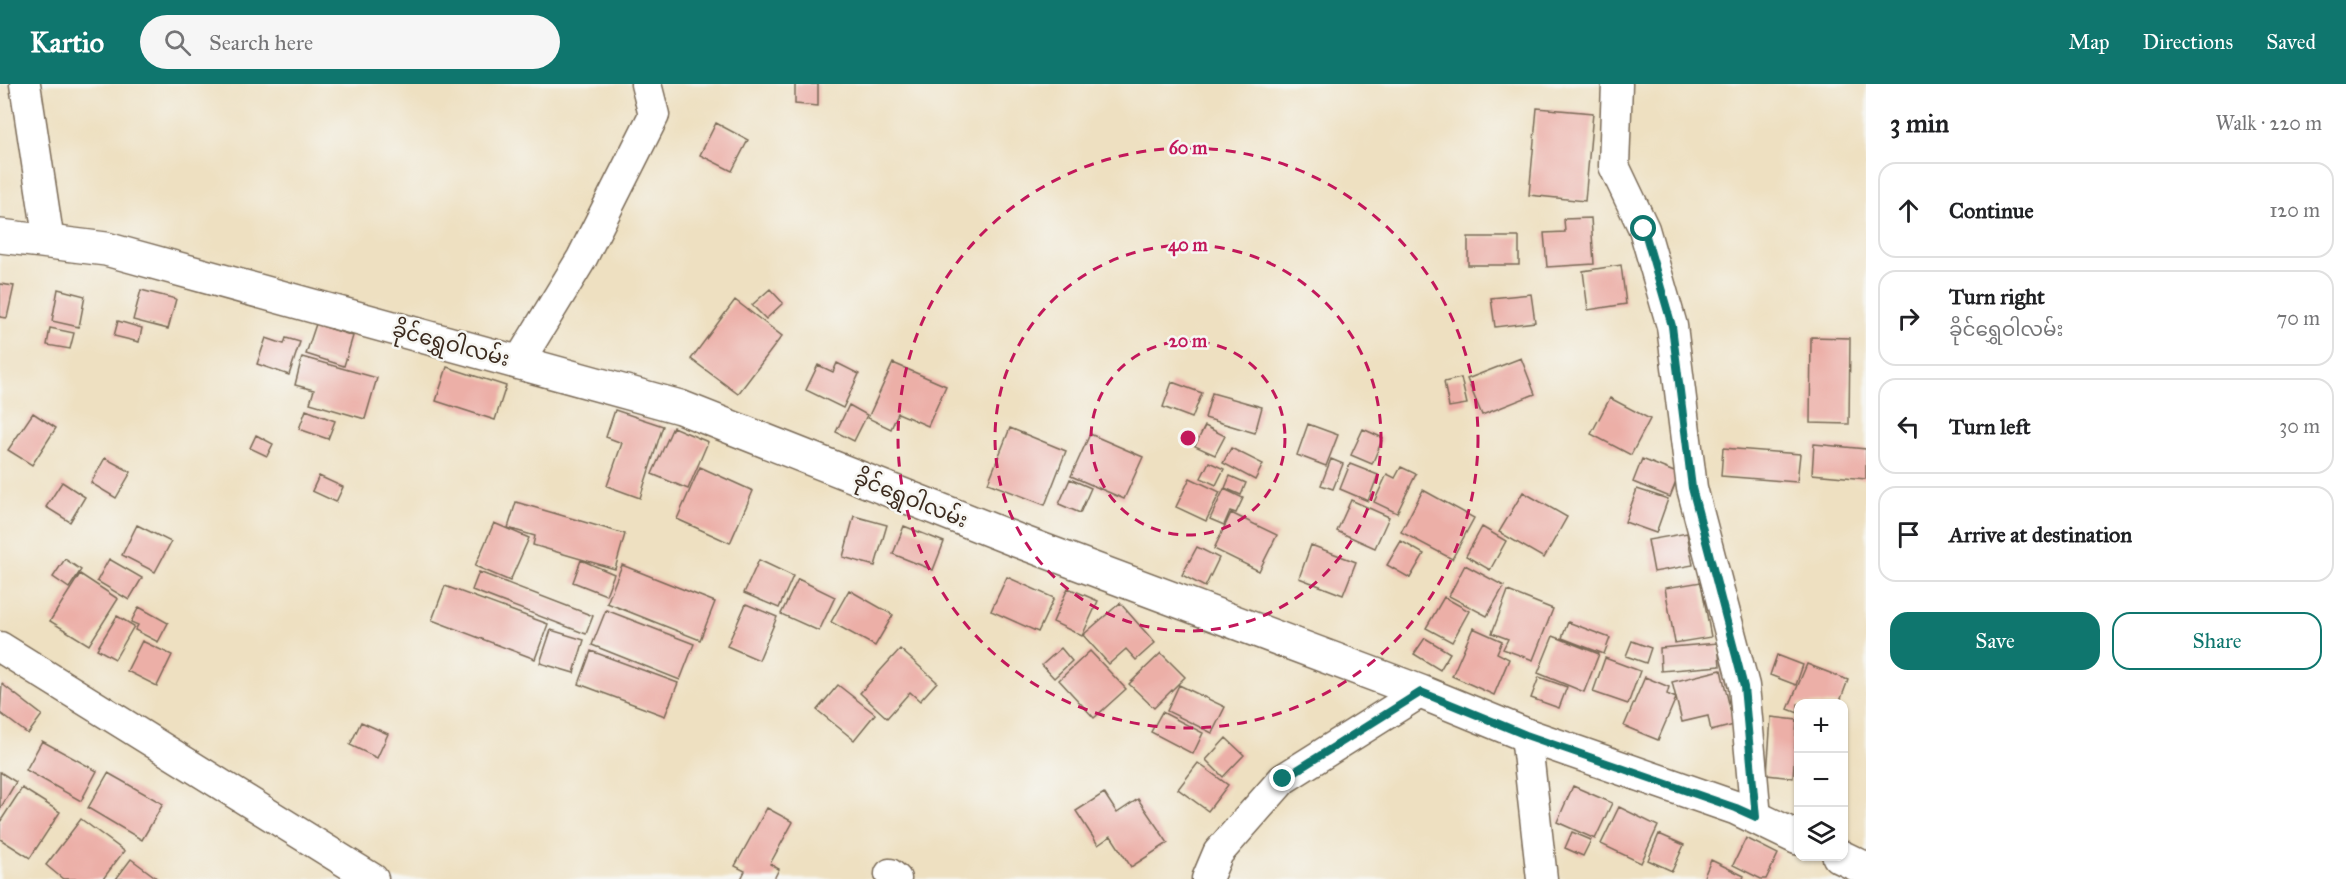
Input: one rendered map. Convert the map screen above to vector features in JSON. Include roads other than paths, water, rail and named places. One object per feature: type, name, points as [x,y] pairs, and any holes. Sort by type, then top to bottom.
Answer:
[{"type":"street","points":[[25,84],[49,242]]},
{"type":"street","points":[[518,363],[582,258],[654,115],[646,84]]},
{"type":"street","points":[[1617,84],[1614,166],[1644,229],[1672,326],[1692,488],[1744,687],[1756,817]]},
{"type":"street","name":"ခိုင်ရွှေဝါလမ်း","points":[[0,236],[106,249],[680,407],[1016,540],[1421,692],[1526,735],[1736,808],[1794,836]]},
{"type":"street","points":[[0,647],[373,879]]},
{"type":"street","points":[[1207,879],[1218,853],[1283,779],[1421,692]]},
{"type":"street","points":[[1526,735],[1542,879]]},
{"type":"street","points":[[1848,860],[1866,869]]}]
